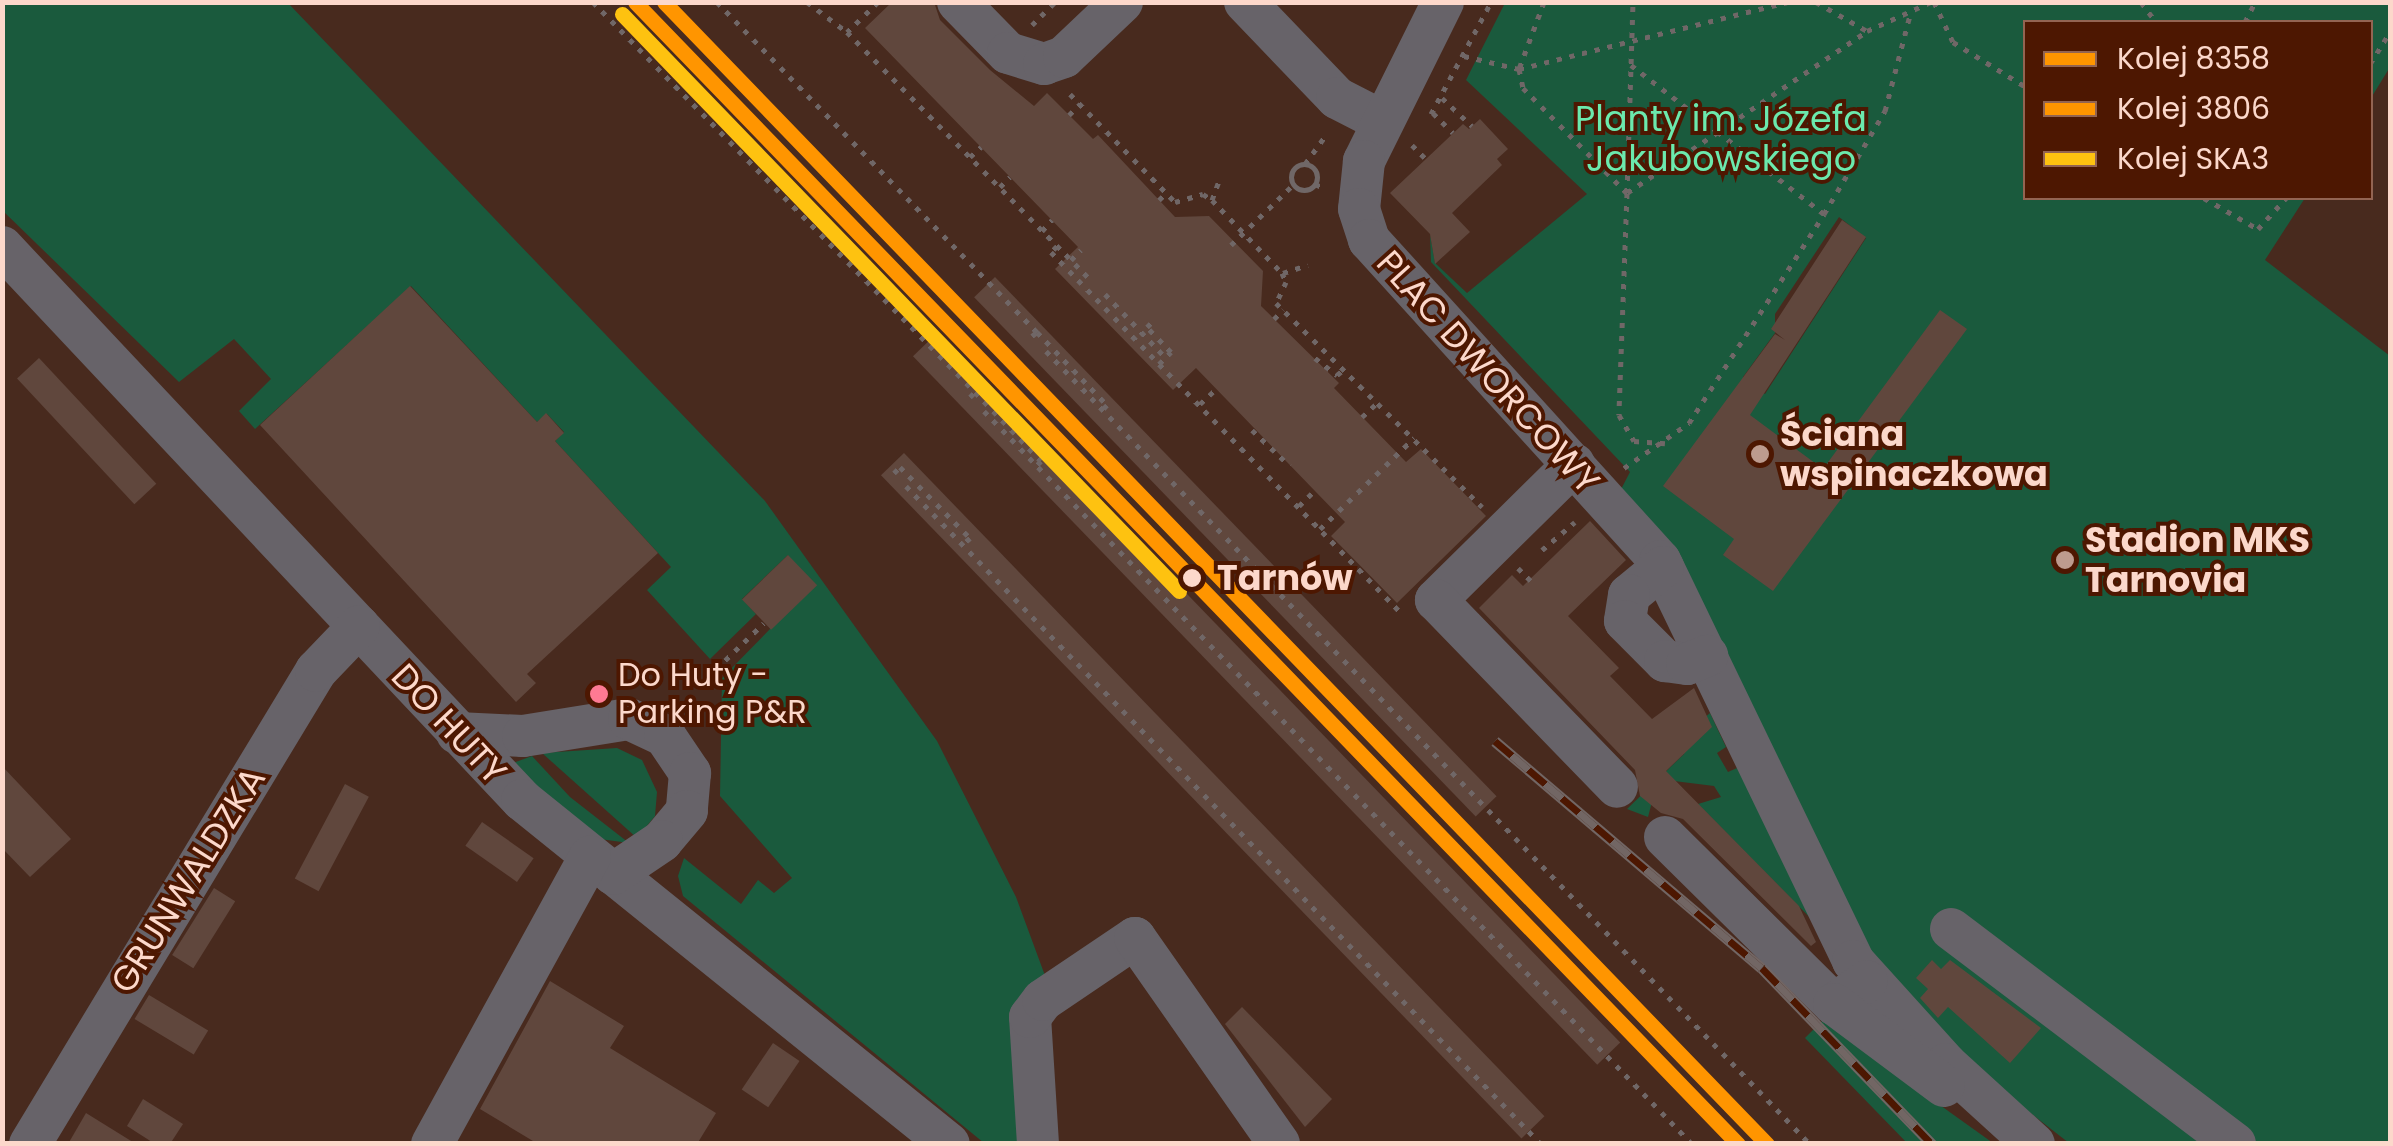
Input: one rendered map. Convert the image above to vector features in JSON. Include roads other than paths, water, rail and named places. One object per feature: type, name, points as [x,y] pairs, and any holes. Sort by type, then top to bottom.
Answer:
[{"type":"street","points":[[958,2],[1008,52],[1044,64],[1064,57],[1122,2]]},
{"type":"street","points":[[1244,2],[1338,98],[1397,133]]},
{"type":"street","name":"PLAC DWORCOWY","points":[[1443,2],[1397,133],[1364,161],[1358,197],[1369,240],[1664,566],[1809,880],[1850,992]]},
{"type":"street","name":"DO HUTY","points":[[2,247],[522,800],[949,1144]]},
{"type":"street","points":[[1574,464],[1436,600],[1617,787]]},
{"type":"street","points":[[1664,566],[1628,596],[1626,621],[1665,660],[1686,664],[1707,656]]},
{"type":"street","name":"GRUNWALDZKA","points":[[30,1144],[316,671],[359,626]]},
{"type":"street","points":[[432,1144],[602,866],[662,841],[691,801],[690,773],[664,736],[629,719],[523,736],[457,733]]},
{"type":"street","points":[[1665,837],[2034,1144]]},
{"type":"street","points":[[1951,929],[2236,1144]]},
{"type":"street","points":[[1038,1144],[1030,1017],[1042,1000],[1134,938],[1279,1144]]},
{"type":"railway","points":[[1495,741],[1762,968],[1932,1144]]},
{"type":"rail line","name":"8358","points":[[635,2],[1738,1144]]},
{"type":"rail line","name":"3806","points":[[664,2],[1767,1144]]},
{"type":"rail line","name":"SKA3","points":[[622,14],[1179,591]]},
{"type":"place","name":"Ściana wspinaczkowa","points":[[1760,454]]},
{"type":"place","name":"Stadion MKS Tarnovia","points":[[2065,560]]},
{"type":"place","name":"Tarnów","points":[[1192,578]]},
{"type":"place","name":"Do Huty - Parking P&R","points":[[599,694]]},
{"type":"park label","name":"Planty im. Józefa Jakubowskiego","points":[[1721,139]]}]
